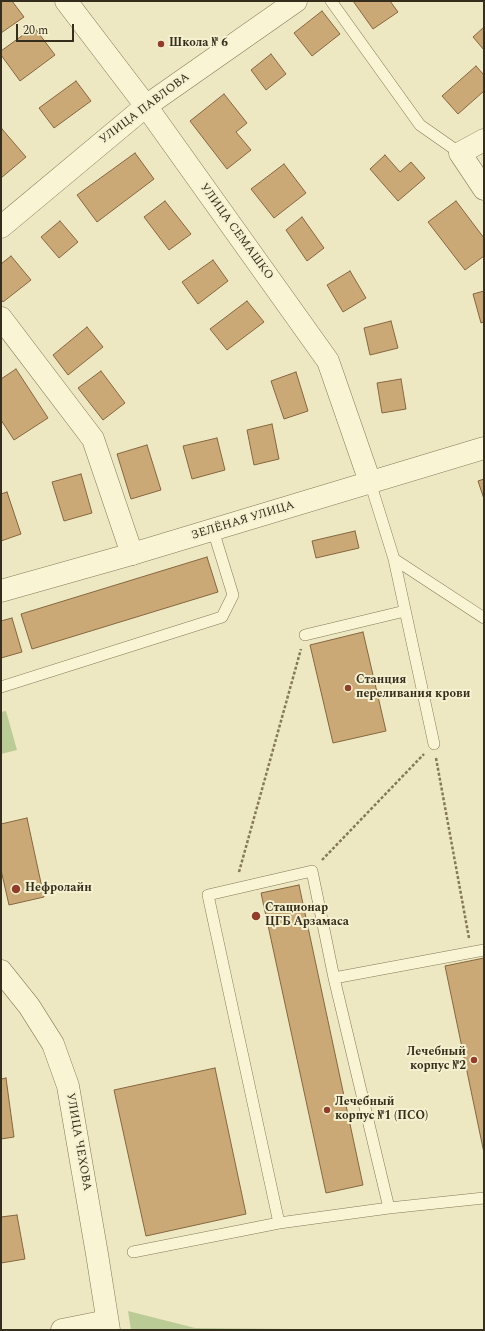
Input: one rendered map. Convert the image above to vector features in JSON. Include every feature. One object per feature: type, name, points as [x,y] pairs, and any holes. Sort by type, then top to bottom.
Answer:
[{"type":"street","name":"УЛИЦА СЕМАШКО","points":[[66,1],[146,106],[328,361],[370,482]]},
{"type":"street","name":"УЛИЦА ПАВЛОВА","points":[[1,226],[146,106],[296,1]]},
{"type":"street","points":[[484,140],[460,153],[484,189]]},
{"type":"street","points":[[1,318],[93,439],[132,554]]},
{"type":"street","name":"ЗЕЛЁНАЯ УЛИЦА","points":[[1,591],[132,554],[484,448]]},
{"type":"street","name":"УЛИЦА ЧЕХОВА","points":[[1,971],[29,1006],[53,1044],[68,1086],[108,1325]]},
{"type":"street","points":[[62,1330],[108,1325]]},
{"type":"lane","points":[[332,1],[420,126],[460,153]]},
{"type":"lane","points":[[370,482],[394,559],[434,744]]},
{"type":"lane","points":[[1,687],[222,617],[233,595],[213,530]]},
{"type":"lane","points":[[394,559],[484,618]]},
{"type":"lane","points":[[305,635],[406,611]]},
{"type":"lane","points":[[279,1223],[208,895],[312,871],[334,978],[389,1208]]},
{"type":"lane","points":[[334,978],[484,950]]},
{"type":"lane","points":[[132,1252],[279,1223],[389,1208],[484,1198]]},
{"type":"path","points":[[234,889],[305,635]]},
{"type":"path","points":[[312,871],[434,744]]},
{"type":"path","points":[[434,744],[471,952]]},
{"type":"green space","points":[[6,711],[17,750],[1,754],[1,712]]},
{"type":"green space","points":[[128,1311],[195,1328],[387,1330],[131,1330]]},
{"type":"building","points":[[1,1],[12,1],[24,17],[1,33]]},
{"type":"building","points":[[353,1],[390,1],[398,12],[373,29]]},
{"type":"building","points":[[322,11],[340,34],[312,56],[294,33]]},
{"type":"building","points":[[34,27],[55,55],[20,81],[1,55],[1,51]]},
{"type":"building","points":[[484,27],[484,50],[473,37]]},
{"type":"building","points":[[271,54],[286,74],[266,90],[251,70]]},
{"type":"building","points":[[476,66],[484,75],[484,91],[458,114],[442,96]]},
{"type":"building","points":[[76,81],[91,101],[54,128],[39,108]]},
{"type":"building","points":[[224,94],[247,123],[236,132],[251,150],[227,169],[190,121]]},
{"type":"building","points":[[2,129],[26,157],[1,178],[1,130]]},
{"type":"building","points":[[135,153],[154,179],[97,222],[77,195]]},
{"type":"building","points":[[385,155],[400,172],[411,162],[425,178],[398,201],[370,169]]},
{"type":"building","points":[[284,164],[306,193],[274,218],[251,189]]},
{"type":"building","points":[[165,201],[191,234],[169,250],[144,217]]},
{"type":"building","points":[[456,201],[484,238],[484,256],[465,270],[428,222]]},
{"type":"building","points":[[302,217],[324,248],[307,261],[286,230]]},
{"type":"building","points":[[60,221],[78,242],[59,258],[41,237]]},
{"type":"building","points":[[11,256],[31,280],[3,302],[1,299],[1,264]]},
{"type":"building","points":[[213,260],[228,281],[198,304],[182,282]]},
{"type":"building","points":[[350,271],[366,298],[343,312],[327,285]]},
{"type":"building","points":[[484,291],[484,322],[481,323],[473,294]]},
{"type":"building","points":[[247,301],[264,322],[227,350],[210,329]]},
{"type":"building","points":[[391,321],[398,348],[370,355],[364,328]]},
{"type":"building","points":[[87,327],[103,347],[68,375],[53,355]]},
{"type":"building","points":[[16,369],[48,418],[14,440],[1,420],[1,379]]},
{"type":"building","points":[[101,371],[125,403],[103,420],[78,388]]},
{"type":"building","points":[[296,372],[308,411],[284,419],[271,381]]},
{"type":"building","points":[[401,379],[406,409],[382,413],[377,383]]},
{"type":"building","points":[[272,424],[279,459],[254,465],[247,430]]},
{"type":"building","points":[[217,438],[225,470],[192,479],[183,446]]},
{"type":"building","points":[[147,445],[161,490],[131,499],[117,454]]},
{"type":"building","points":[[81,474],[92,513],[64,521],[52,482]]},
{"type":"building","points":[[484,479],[484,499],[478,481]]},
{"type":"building","points":[[7,492],[21,534],[1,541],[1,494]]},
{"type":"building","points":[[355,531],[359,548],[316,558],[312,541]]},
{"type":"building","points":[[207,557],[218,592],[32,649],[21,614]]},
{"type":"building","points":[[12,618],[22,652],[1,658],[1,621]]},
{"type":"building","name":"Станция переливания крови","points":[[363,632],[386,731],[333,743],[310,645]]},
{"type":"building","points":[[27,818],[44,897],[9,905],[1,870],[1,824]]},
{"type":"building","name":"Лечебный корпус №1 (ПСО)","points":[[299,885],[363,1185],[326,1193],[261,893]]},
{"type":"building","name":"Лечебный корпус №2","points":[[484,958],[484,1153],[445,966]]},
{"type":"building","points":[[215,1068],[246,1214],[146,1236],[114,1090]]},
{"type":"building","points":[[6,1078],[14,1137],[1,1139],[1,1079]]},
{"type":"building","points":[[17,1215],[25,1259],[1,1263],[1,1217]]},
{"type":"place","name":"Школа № 6","points":[[161,44]]},
{"type":"place","name":"Станция переливания крови","points":[[348,688]]},
{"type":"place","name":"Нефролайн","points":[[16,889]]},
{"type":"place","name":"Стационар ЦГБ Арзамаса","points":[[256,916]]},
{"type":"place","name":"Лечебный корпус №2","points":[[474,1060]]},
{"type":"place","name":"Лечебный корпус №1 (ПСО)","points":[[327,1110]]}]
